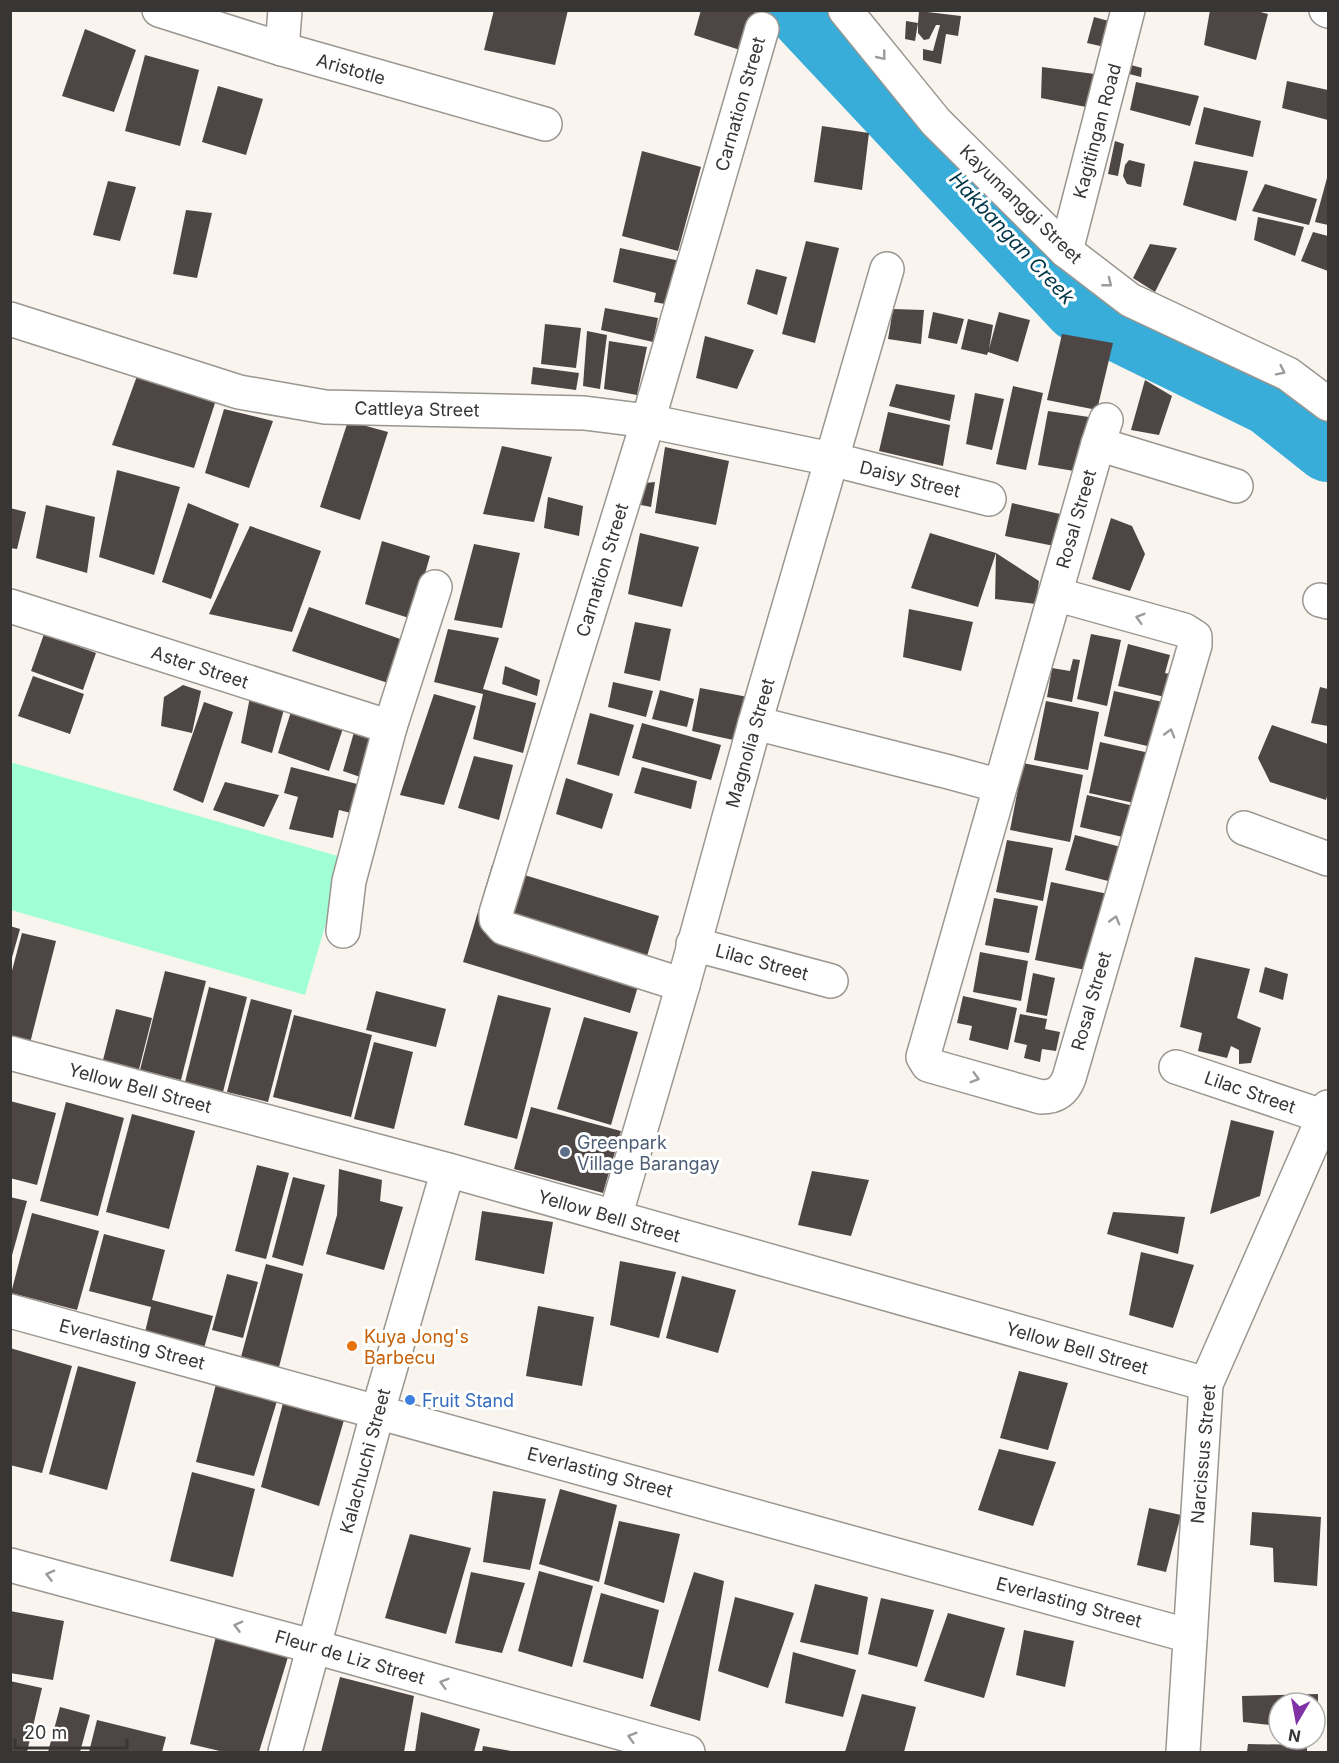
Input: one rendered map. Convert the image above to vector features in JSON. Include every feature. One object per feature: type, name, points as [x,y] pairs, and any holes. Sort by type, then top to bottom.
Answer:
[{"type":"street","name":"Aristotle","points":[[159,10],[282,49],[545,124]]},
{"type":"street","points":[[282,49],[285,10]]},
{"type":"street","name":"Kayumanggi Street","points":[[845,10],[936,122],[1066,251],[1130,300],[1288,374],[1329,404]]},
{"type":"street","name":"Kagitingan Road","points":[[1066,251],[1128,10]]},
{"type":"street","name":"Carnation Street","points":[[683,985],[504,928],[496,919],[496,913],[648,421],[762,29]]},
{"type":"street","name":"Magnolia Street","points":[[615,1217],[887,269]]},
{"type":"street","name":"Cattleya Street","points":[[10,319],[239,392],[325,407],[584,413],[648,421],[831,459]]},
{"type":"street","name":"Rosal Street","points":[[1055,594],[1190,633],[1195,637],[1194,654],[1065,1086],[1058,1094],[1041,1097],[928,1065],[923,1058],[1000,786],[1055,594],[1102,432],[1236,486]]},
{"type":"street","name":"Daisy Street","points":[[831,459],[989,499]]},
{"type":"street","points":[[343,931],[349,881],[390,727],[435,587]]},
{"type":"street","name":"Aster Street","points":[[10,606],[390,727]]},
{"type":"street","points":[[755,723],[1000,786]]},
{"type":"street","points":[[1244,828],[1329,859]]},
{"type":"street","name":"Lilac Street","points":[[693,944],[831,981]]},
{"type":"street","name":"Yellow Bell Street","points":[[10,1053],[448,1170],[1206,1384]]},
{"type":"street","name":"Lilac Street","points":[[1176,1066],[1327,1112]]},
{"type":"street","name":"Narcissus Street","points":[[1183,1752],[1206,1384],[1327,1112]]},
{"type":"street","name":"Kalachuchi Street","points":[[285,1752],[378,1411],[448,1170]]},
{"type":"street","name":"Everlasting Street","points":[[10,1311],[1190,1636]]},
{"type":"street","name":"Fleur de Liz Street","points":[[10,1565],[315,1647],[688,1752]]},
{"type":"green space","points":[[10,762],[345,858],[305,995],[11,910]]},
{"type":"building","points":[[494,10],[568,10],[555,65],[484,50]]},
{"type":"building","points":[[701,10],[751,10],[756,13],[743,51],[694,35]]},
{"type":"building","points":[[1210,10],[1253,10],[1268,14],[1256,60],[1204,45]]},
{"type":"building","points":[[919,11],[961,16],[958,36],[946,34],[941,64],[923,60],[923,49],[933,51],[940,25],[936,25],[929,39],[924,40],[918,33]]},
{"type":"building","points":[[1094,17],[1116,23],[1109,48],[1087,43]]},
{"type":"building","points":[[906,21],[918,23],[915,41],[905,39]]},
{"type":"building","points":[[85,29],[136,50],[114,112],[62,96]]},
{"type":"building","points":[[145,55],[199,70],[180,146],[125,131]]},
{"type":"building","points":[[1131,65],[1142,68],[1141,77],[1129,74]]},
{"type":"building","points":[[1042,67],[1102,75],[1096,109],[1041,98]]},
{"type":"building","points":[[1287,81],[1328,90],[1328,120],[1282,108]]},
{"type":"building","points":[[1136,82],[1199,96],[1190,126],[1130,110]]},
{"type":"building","points":[[218,86],[263,99],[246,155],[202,142]]},
{"type":"building","points":[[1204,107],[1261,121],[1253,157],[1195,144]]},
{"type":"building","points":[[822,126],[869,133],[862,190],[814,182]]},
{"type":"building","points":[[1115,141],[1124,144],[1118,176],[1108,174]]},
{"type":"building","points":[[642,151],[701,167],[678,251],[622,236]]},
{"type":"building","points":[[1129,160],[1145,164],[1141,187],[1127,184],[1123,176],[1125,165]]},
{"type":"building","points":[[1194,161],[1248,171],[1236,221],[1183,205]]},
{"type":"building","points":[[1328,178],[1328,225],[1315,222]]},
{"type":"building","points":[[108,181],[136,187],[120,241],[93,235]]},
{"type":"building","points":[[1265,184],[1317,199],[1309,225],[1252,211]]},
{"type":"building","points":[[186,210],[212,213],[197,278],[173,274]]},
{"type":"building","points":[[1258,217],[1304,227],[1295,256],[1254,240]]},
{"type":"building","points":[[1313,232],[1328,236],[1328,271],[1301,261]]},
{"type":"building","points":[[806,241],[839,248],[815,343],[782,334]]},
{"type":"building","points":[[1150,244],[1177,248],[1155,292],[1133,278]]},
{"type":"building","points":[[620,248],[680,261],[670,305],[654,302],[656,293],[613,282]]},
{"type":"building","points":[[756,269],[787,277],[777,315],[747,304]]},
{"type":"building","points":[[605,308],[658,318],[653,342],[601,330]]},
{"type":"building","points":[[893,309],[924,310],[921,344],[888,339]]},
{"type":"building","points":[[933,312],[964,319],[957,344],[928,338]]},
{"type":"building","points":[[999,312],[1030,320],[1018,362],[988,352],[987,355],[961,349],[968,319],[993,325],[989,349]]},
{"type":"building","points":[[545,324],[581,328],[576,368],[541,364]]},
{"type":"building","points":[[587,331],[607,335],[600,389],[583,386]]},
{"type":"building","points":[[1062,334],[1113,343],[1097,410],[1047,400]]},
{"type":"building","points":[[705,336],[754,350],[737,389],[696,378]]},
{"type":"building","points":[[609,341],[647,347],[637,395],[604,389]]},
{"type":"building","points":[[533,367],[579,373],[576,390],[531,384]]},
{"type":"building","points":[[137,376],[216,400],[194,468],[112,445]]},
{"type":"building","points":[[1145,380],[1172,396],[1159,435],[1131,430]]},
{"type":"building","points":[[896,384],[955,395],[950,421],[889,406]]},
{"type":"building","points":[[1013,386],[1043,393],[1026,470],[996,464]]},
{"type":"building","points":[[975,393],[1004,399],[992,450],[966,444]]},
{"type":"building","points":[[224,409],[273,421],[249,488],[205,473]]},
{"type":"building","points":[[1048,411],[1089,417],[1080,472],[1038,465]]},
{"type":"building","points":[[888,412],[950,425],[943,466],[879,451]]},
{"type":"building","points":[[348,421],[388,432],[360,520],[320,507]]},
{"type":"building","points":[[502,446],[552,457],[534,522],[483,514]]},
{"type":"building","points":[[665,447],[729,461],[716,525],[655,513]]},
{"type":"building","points":[[117,470],[180,487],[154,575],[99,557]]},
{"type":"building","points":[[655,482],[651,507],[641,505],[645,483]]},
{"type":"building","points":[[548,497],[583,506],[579,536],[544,528]]},
{"type":"building","points":[[188,503],[239,524],[211,599],[162,582]]},
{"type":"building","points":[[1012,503],[1060,514],[1054,546],[1005,536]]},
{"type":"building","points":[[46,505],[95,517],[87,573],[36,558]]},
{"type":"building","points":[[10,508],[26,512],[17,549],[10,548]]},
{"type":"building","points":[[1111,518],[1132,526],[1145,554],[1130,591],[1092,579]]},
{"type":"building","points":[[250,526],[321,551],[292,632],[209,614]]},
{"type":"building","points":[[640,533],[699,547],[682,607],[628,594]]},
{"type":"building","points":[[930,533],[996,553],[978,607],[911,588]]},
{"type":"building","points":[[382,541],[430,556],[412,619],[365,604]]},
{"type":"building","points":[[474,544],[520,553],[502,628],[454,620]]},
{"type":"building","points":[[996,553],[1039,581],[1036,604],[995,599]]},
{"type":"building","points":[[309,607],[406,641],[391,684],[292,651]]},
{"type":"building","points":[[909,609],[973,622],[961,671],[903,657]]},
{"type":"building","points":[[635,622],[671,629],[660,681],[624,673]]},
{"type":"building","points":[[448,629],[499,638],[483,689],[536,703],[523,753],[473,739],[483,694],[434,682]]},
{"type":"building","points":[[44,634],[96,653],[83,690],[31,671]]},
{"type":"building","points":[[1091,634],[1121,640],[1107,706],[1077,699]]},
{"type":"building","points":[[1128,644],[1170,655],[1165,673],[1170,674],[1165,697],[1118,686]]},
{"type":"building","points":[[1073,659],[1080,660],[1072,702],[1047,697],[1052,668],[1070,671]]},
{"type":"building","points":[[505,666],[540,680],[537,696],[502,684]]},
{"type":"building","points":[[33,676],[84,694],[70,734],[18,716]]},
{"type":"building","points":[[613,682],[653,691],[646,717],[608,707]]},
{"type":"building","points":[[183,685],[201,691],[192,733],[161,726],[164,697]]},
{"type":"building","points":[[1320,687],[1328,689],[1328,726],[1311,723]]},
{"type":"building","points":[[700,688],[748,697],[738,741],[692,731]]},
{"type":"building","points":[[660,690],[694,699],[687,727],[652,719]]},
{"type":"building","points":[[1114,691],[1167,703],[1156,748],[1104,736]]},
{"type":"building","points":[[434,694],[476,706],[444,805],[400,795]]},
{"type":"building","points":[[250,697],[286,702],[272,753],[241,743]]},
{"type":"building","points":[[1046,701],[1099,712],[1088,770],[1034,760]]},
{"type":"building","points":[[204,702],[233,712],[203,803],[173,790]]},
{"type":"building","points":[[294,702],[346,719],[329,771],[278,753]]},
{"type":"building","points":[[590,713],[634,725],[619,776],[577,764]]},
{"type":"building","points":[[642,723],[721,745],[711,780],[632,758]]},
{"type":"building","points":[[356,725],[377,732],[363,778],[343,771]]},
{"type":"building","points":[[1272,725],[1328,744],[1326,800],[1270,782],[1258,758]]},
{"type":"building","points":[[1100,742],[1154,754],[1143,805],[1089,793]]},
{"type":"building","points":[[474,756],[513,765],[499,820],[458,808]]},
{"type":"building","points":[[1023,763],[1083,775],[1070,842],[1010,830]]},
{"type":"building","points":[[291,767],[361,785],[355,814],[339,810],[333,838],[289,829],[298,797],[284,793]]},
{"type":"building","points":[[642,767],[697,781],[691,809],[634,793]]},
{"type":"building","points":[[566,778],[613,794],[602,829],[556,814]]},
{"type":"building","points":[[225,782],[279,795],[264,827],[213,810]]},
{"type":"building","points":[[1087,795],[1134,806],[1127,838],[1080,827]]},
{"type":"building","points":[[1075,835],[1121,847],[1112,882],[1065,870]]},
{"type":"building","points":[[1007,840],[1053,848],[1043,901],[996,892]]},
{"type":"building","points":[[492,865],[659,916],[630,1013],[463,962]]},
{"type":"building","points":[[1051,882],[1108,894],[1091,971],[1035,960]]},
{"type":"building","points":[[994,898],[1038,906],[1029,953],[985,945]]},
{"type":"building","points":[[10,926],[20,929],[11,961],[10,961]]},
{"type":"building","points":[[22,933],[56,941],[29,1047],[10,1042],[10,978]]},
{"type":"building","points":[[980,952],[1028,961],[1021,1001],[973,992]]},
{"type":"building","points":[[1195,957],[1250,969],[1237,1018],[1261,1028],[1251,1063],[1239,1064],[1239,1050],[1231,1046],[1227,1058],[1198,1051],[1202,1033],[1180,1027]]},
{"type":"building","points":[[1265,967],[1288,974],[1283,1000],[1259,992]]},
{"type":"building","points":[[165,971],[206,981],[181,1080],[140,1070]]},
{"type":"building","points":[[1033,973],[1055,978],[1047,1016],[1026,1012]]},
{"type":"building","points":[[209,987],[247,997],[223,1092],[185,1082]]},
{"type":"building","points":[[376,991],[446,1009],[436,1047],[366,1030]]},
{"type":"building","points":[[498,995],[551,1008],[517,1139],[464,1125]]},
{"type":"building","points":[[963,996],[1017,1008],[1008,1050],[969,1040],[972,1026],[957,1023]]},
{"type":"building","points":[[251,999],[292,1010],[268,1102],[227,1092]]},
{"type":"building","points":[[116,1009],[152,1018],[138,1073],[102,1064]]},
{"type":"building","points":[[1020,1014],[1047,1019],[1045,1029],[1060,1032],[1056,1051],[1042,1049],[1040,1062],[1024,1058],[1027,1045],[1014,1042]]},
{"type":"building","points":[[294,1015],[372,1035],[351,1117],[273,1097]]},
{"type":"building","points":[[584,1017],[638,1032],[611,1125],[557,1109]]},
{"type":"building","points":[[374,1042],[413,1052],[394,1129],[354,1119]]},
{"type":"building","points":[[10,1101],[56,1113],[37,1185],[10,1178]]},
{"type":"building","points":[[66,1102],[124,1118],[98,1216],[40,1201]]},
{"type":"building","points":[[531,1107],[621,1131],[603,1193],[514,1169]]},
{"type":"building","points":[[132,1114],[195,1131],[169,1229],[106,1212]]},
{"type":"building","points":[[1231,1120],[1274,1131],[1260,1196],[1210,1214]]},
{"type":"building","points":[[257,1165],[289,1173],[266,1259],[235,1251]]},
{"type":"building","points":[[339,1169],[382,1180],[380,1201],[403,1207],[384,1270],[326,1254],[337,1215]]},
{"type":"building","points":[[812,1171],[869,1180],[851,1236],[798,1225]]},
{"type":"building","points":[[293,1177],[325,1185],[303,1266],[272,1257]]},
{"type":"building","points":[[10,1197],[27,1201],[11,1259],[10,1259]]},
{"type":"building","points":[[482,1211],[553,1222],[544,1274],[475,1260]]},
{"type":"building","points":[[1113,1212],[1185,1217],[1178,1254],[1107,1234]]},
{"type":"building","points":[[32,1213],[99,1231],[77,1310],[11,1293]]},
{"type":"building","points":[[104,1234],[165,1250],[152,1300],[213,1316],[204,1348],[145,1332],[151,1307],[89,1291]]},
{"type":"building","points":[[1141,1252],[1194,1265],[1173,1328],[1129,1315]]},
{"type":"building","points":[[620,1261],[676,1272],[659,1338],[610,1325]]},
{"type":"building","points":[[266,1264],[303,1274],[279,1367],[241,1357]]},
{"type":"building","points":[[227,1274],[258,1282],[243,1338],[212,1330]]},
{"type":"building","points":[[682,1276],[736,1290],[718,1353],[666,1338]]},
{"type":"building","points":[[538,1306],[594,1317],[582,1386],[526,1376]]},
{"type":"building","points":[[10,1348],[72,1366],[42,1473],[10,1465]]},
{"type":"building","points":[[78,1366],[136,1382],[107,1490],[49,1474]]},
{"type":"building","points":[[1019,1371],[1068,1383],[1048,1450],[1000,1438]]},
{"type":"building","points":[[216,1384],[277,1401],[254,1476],[196,1462]]},
{"type":"building","points":[[283,1403],[344,1420],[319,1506],[261,1487]]},
{"type":"building","points":[[999,1449],[1056,1462],[1033,1526],[978,1510]]},
{"type":"building","points":[[192,1472],[255,1489],[233,1577],[170,1561]]},
{"type":"building","points":[[560,1489],[617,1505],[599,1582],[539,1564]]},
{"type":"building","points":[[493,1491],[546,1499],[530,1570],[483,1562]]},
{"type":"building","points":[[1149,1508],[1181,1515],[1166,1572],[1137,1565]]},
{"type":"building","points":[[1252,1512],[1321,1517],[1317,1586],[1274,1582],[1273,1548],[1250,1545]]},
{"type":"building","points":[[619,1521],[680,1534],[664,1603],[604,1584]]},
{"type":"building","points":[[410,1534],[471,1548],[446,1634],[385,1618]]},
{"type":"building","points":[[539,1571],[593,1586],[572,1667],[518,1651]]},
{"type":"building","points":[[471,1572],[525,1583],[502,1653],[455,1643]]},
{"type":"building","points":[[694,1572],[724,1581],[700,1721],[650,1706]]},
{"type":"building","points":[[815,1584],[868,1597],[858,1655],[800,1642]]},
{"type":"building","points":[[601,1593],[659,1610],[643,1679],[583,1662]]},
{"type":"building","points":[[735,1597],[794,1613],[768,1688],[718,1671]]},
{"type":"building","points":[[881,1598],[934,1610],[917,1667],[868,1654]]},
{"type":"building","points":[[10,1611],[64,1621],[53,1680],[10,1673]]},
{"type":"building","points":[[948,1613],[1005,1628],[984,1698],[924,1681]]},
{"type":"building","points":[[1024,1630],[1074,1641],[1065,1687],[1016,1675]]},
{"type":"building","points":[[216,1636],[288,1657],[259,1752],[224,1752],[190,1744]]},
{"type":"building","points":[[793,1652],[856,1670],[843,1717],[785,1703]]},
{"type":"building","points":[[340,1677],[414,1696],[404,1752],[321,1752]]},
{"type":"building","points":[[10,1681],[42,1688],[27,1752],[10,1752]]},
{"type":"building","points":[[862,1694],[916,1707],[904,1752],[845,1752]]},
{"type":"building","points":[[1267,1695],[1267,1725],[1243,1722],[1242,1696]]},
{"type":"building","points":[[60,1707],[90,1715],[80,1752],[48,1752]]},
{"type":"building","points":[[421,1712],[480,1729],[474,1752],[415,1752]]},
{"type":"building","points":[[97,1720],[166,1737],[162,1752],[89,1752]]},
{"type":"building","points":[[1248,1744],[1267,1744],[1267,1751],[1307,1751],[1307,1752],[1247,1752]]},
{"type":"building","points":[[483,1746],[511,1751],[511,1752],[482,1752]]},
{"type":"waterway","name":"Hakbangan Creek","points":[[799,10],[1078,308],[1270,402],[1328,448]]},
{"type":"place","name":"Greenpark Village Barangay","points":[[565,1152]]},
{"type":"place","name":"Kuya Jong's Barbecu","points":[[352,1346]]},
{"type":"place","name":"Fruit Stand","points":[[410,1400]]}]
